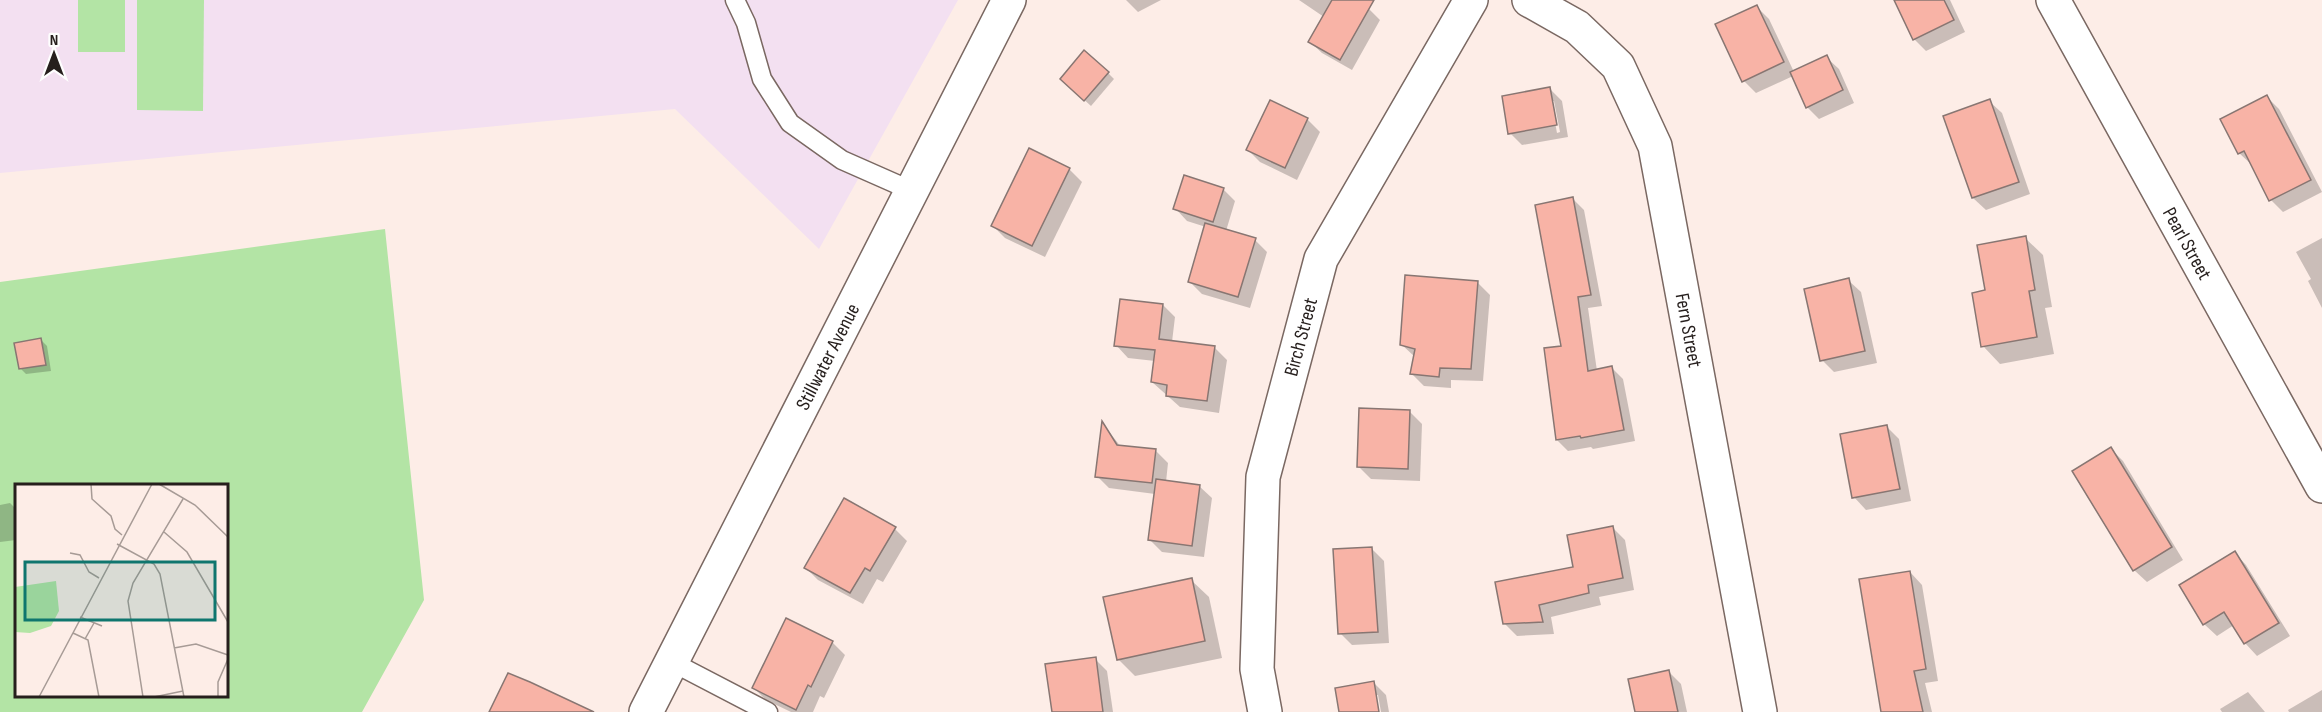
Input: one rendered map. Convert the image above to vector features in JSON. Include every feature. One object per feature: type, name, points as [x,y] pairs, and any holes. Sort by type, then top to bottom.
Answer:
[{"type":"street","name":"Stillwater Avenue","points":[[646,712],[910,190],[1009,0]]},
{"type":"street","name":"Birch Street","points":[[1265,712],[1257,669],[1263,477],[1321,259],[1471,0]]},
{"type":"street","name":"Fern Street","points":[[1529,0],[1577,27],[1618,66],[1655,146],[1760,712]]},
{"type":"street","name":"Pearl Street","points":[[2053,0],[2322,486]]},
{"type":"lane","points":[[735,0],[746,23],[762,79],[790,123],[842,160],[910,190]]},
{"type":"lane","points":[[672,662],[768,712]]},
{"type":"shaded area","points":[[0,0],[958,0],[819,249],[675,109],[0,173]]},
{"type":"green space","points":[[78,0],[125,0],[125,52],[78,52]]},
{"type":"green space","points":[[137,0],[204,0],[203,111],[137,110]]},
{"type":"green space","points":[[385,229],[424,600],[362,712],[0,712],[0,282]]},
{"type":"building","points":[[1332,0],[1374,0],[1340,60],[1308,42]]},
{"type":"building","points":[[1894,0],[1944,0],[1954,20],[1913,40]]},
{"type":"building","points":[[1757,5],[1784,62],[1742,82],[1715,24]]},
{"type":"building","points":[[1084,50],[1109,72],[1084,101],[1060,79]]},
{"type":"building","points":[[1827,55],[1843,90],[1806,108],[1790,72]]},
{"type":"building","points":[[1550,87],[1557,125],[1508,134],[1502,96]]},
{"type":"building","points":[[2267,95],[2311,180],[2269,201],[2244,151],[2238,154],[2220,119]]},
{"type":"building","points":[[1990,99],[2019,182],[1972,198],[1943,116]]},
{"type":"building","points":[[1270,100],[1308,118],[1285,168],[1246,150]]},
{"type":"building","points":[[1029,148],[1070,168],[1032,246],[991,226]]},
{"type":"building","points":[[1184,175],[1224,188],[1213,222],[1173,209]]},
{"type":"building","points":[[1573,197],[1591,295],[1578,297],[1588,371],[1612,366],[1624,430],[1556,440],[1544,348],[1561,346],[1535,205]]},
{"type":"building","points":[[1205,223],[1256,238],[1238,297],[1188,282]]},
{"type":"building","points":[[2026,236],[2035,290],[2029,291],[2037,337],[1981,347],[1972,293],[1985,290],[1977,245]]},
{"type":"building","points":[[1405,275],[1478,281],[1471,369],[1440,368],[1439,377],[1410,374],[1415,349],[1400,345]]},
{"type":"building","points":[[1849,278],[1865,351],[1820,361],[1804,289]]},
{"type":"building","points":[[1120,299],[1163,304],[1159,339],[1215,346],[1207,401],[1166,396],[1167,385],[1151,382],[1155,350],[1114,346]]},
{"type":"building","points":[[41,338],[46,365],[19,369],[14,343]]},
{"type":"building","points":[[1359,408],[1410,410],[1408,469],[1357,467]]},
{"type":"building","points":[[1102,421],[1117,445],[1156,449],[1152,483],[1095,477]]},
{"type":"building","points":[[1887,425],[1900,489],[1852,498],[1840,434]]},
{"type":"building","points":[[2111,447],[2172,547],[2133,571],[2072,471]]},
{"type":"building","points":[[1156,479],[1200,485],[1192,546],[1148,540]]},
{"type":"building","points":[[844,498],[896,527],[870,571],[865,568],[850,593],[804,568]]},
{"type":"building","points":[[1613,526],[1623,578],[1588,585],[1589,593],[1539,605],[1543,622],[1503,624],[1495,582],[1573,567],[1567,535]]},
{"type":"building","points":[[1372,547],[1378,632],[1338,634],[1333,549]]},
{"type":"building","points":[[2235,551],[2279,623],[2244,644],[2224,612],[2203,625],[2179,585]]},
{"type":"building","points":[[1910,571],[1926,669],[1914,671],[1923,712],[1881,712],[1859,579]]},
{"type":"building","points":[[1192,578],[1205,641],[1117,660],[1103,597]]},
{"type":"building","points":[[786,618],[833,641],[811,687],[808,685],[796,710],[752,688]]},
{"type":"building","points":[[1096,657],[1103,712],[1052,712],[1045,664]]},
{"type":"building","points":[[1669,670],[1678,712],[1635,712],[1628,679]]},
{"type":"building","points":[[508,673],[530,682],[594,712],[489,712]]},
{"type":"building","points":[[1374,681],[1379,712],[1339,712],[1335,688]]}]
